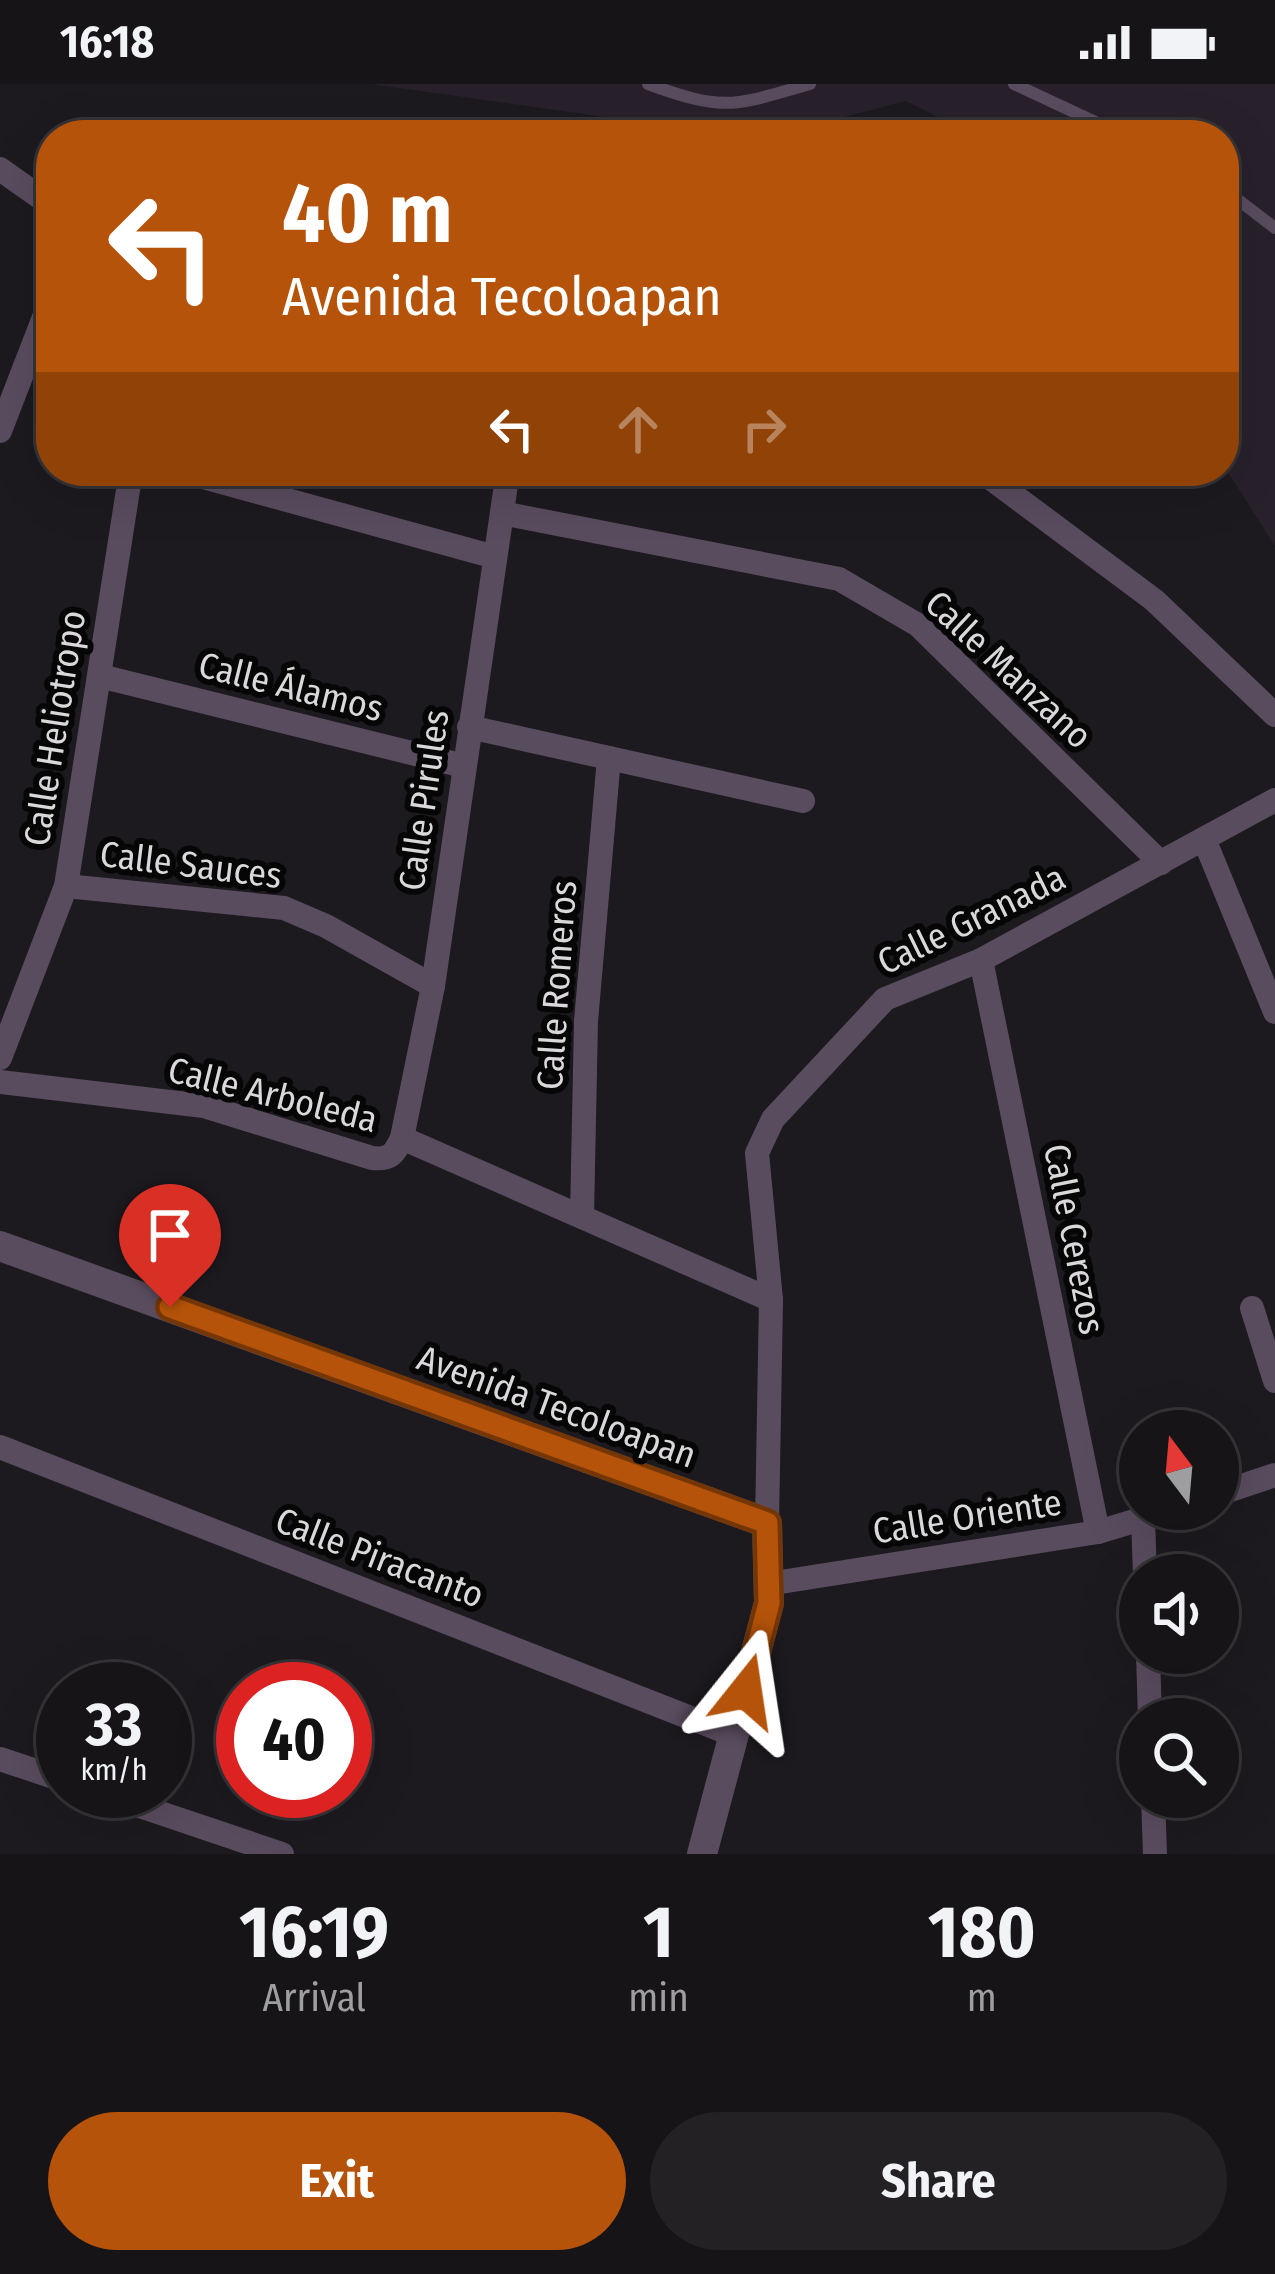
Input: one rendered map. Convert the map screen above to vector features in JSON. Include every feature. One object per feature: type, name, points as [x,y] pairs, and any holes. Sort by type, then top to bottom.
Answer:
[{"type":"street","points":[[0,169],[36,194]]},
{"type":"street","points":[[0,431],[36,338]]},
{"type":"street","name":"Calle Heliotropo","points":[[0,1058],[66,886],[129,486]]},
{"type":"street","points":[[236,486],[495,557]]},
{"type":"street","name":"Calle Pirules","points":[[402,1138],[433,986],[506,486]]},
{"type":"street","points":[[1002,486],[1154,600],[1275,715]]},
{"type":"street","name":"Calle Manzano","points":[[502,513],[839,579],[918,626],[1161,862]]},
{"type":"street","name":"Calle Álamos","points":[[100,676],[464,766]]},
{"type":"street","points":[[469,727],[803,801]]},
{"type":"street","name":"Calle Romeros","points":[[582,1216],[586,1021],[609,758]]},
{"type":"street","name":"Calle Granada","points":[[767,1523],[771,1300],[757,1153],[773,1119],[885,999],[982,960],[1275,800]]},
{"type":"street","points":[[1204,839],[1275,1012]]},
{"type":"street","name":"Calle Sauces","points":[[66,886],[284,908],[433,986]]},
{"type":"street","name":"Calle Cerezos","points":[[982,960],[1098,1532]]},
{"type":"street","name":"Calle Arboleda","points":[[0,1082],[204,1106],[386,1160],[402,1138],[771,1300]]},
{"type":"street","name":"Avenida Tecoloapan","points":[[0,1246],[767,1523]]},
{"type":"street","points":[[1252,1308],[1275,1381]]},
{"type":"street","name":"Calle Piracanto","points":[[0,1447],[734,1735]]},
{"type":"street","points":[[1239,1487],[1275,1475]]},
{"type":"street","points":[[702,1854],[769,1603],[767,1523]]},
{"type":"street","name":"Calle Oriente","points":[[768,1584],[1119,1526]]},
{"type":"street","points":[[0,1759],[36,1771]]},
{"type":"street","points":[[175,1818],[282,1854]]},
{"type":"street","points":[[1154,1818],[1155,1854]]},
{"type":"lane","points":[[648,84],[704,104],[736,105],[810,84]]},
{"type":"lane","points":[[1014,84],[1091,120]]},
{"type":"lane","points":[[1239,200],[1275,228]]},
{"type":"shaded area","points":[[371,84],[1275,84],[1275,546],[1237,486],[1239,120],[945,120],[906,101],[832,120],[627,120]]},
{"type":"route","points":[[170,1307],[767,1523],[769,1603],[746,1691]]}]
